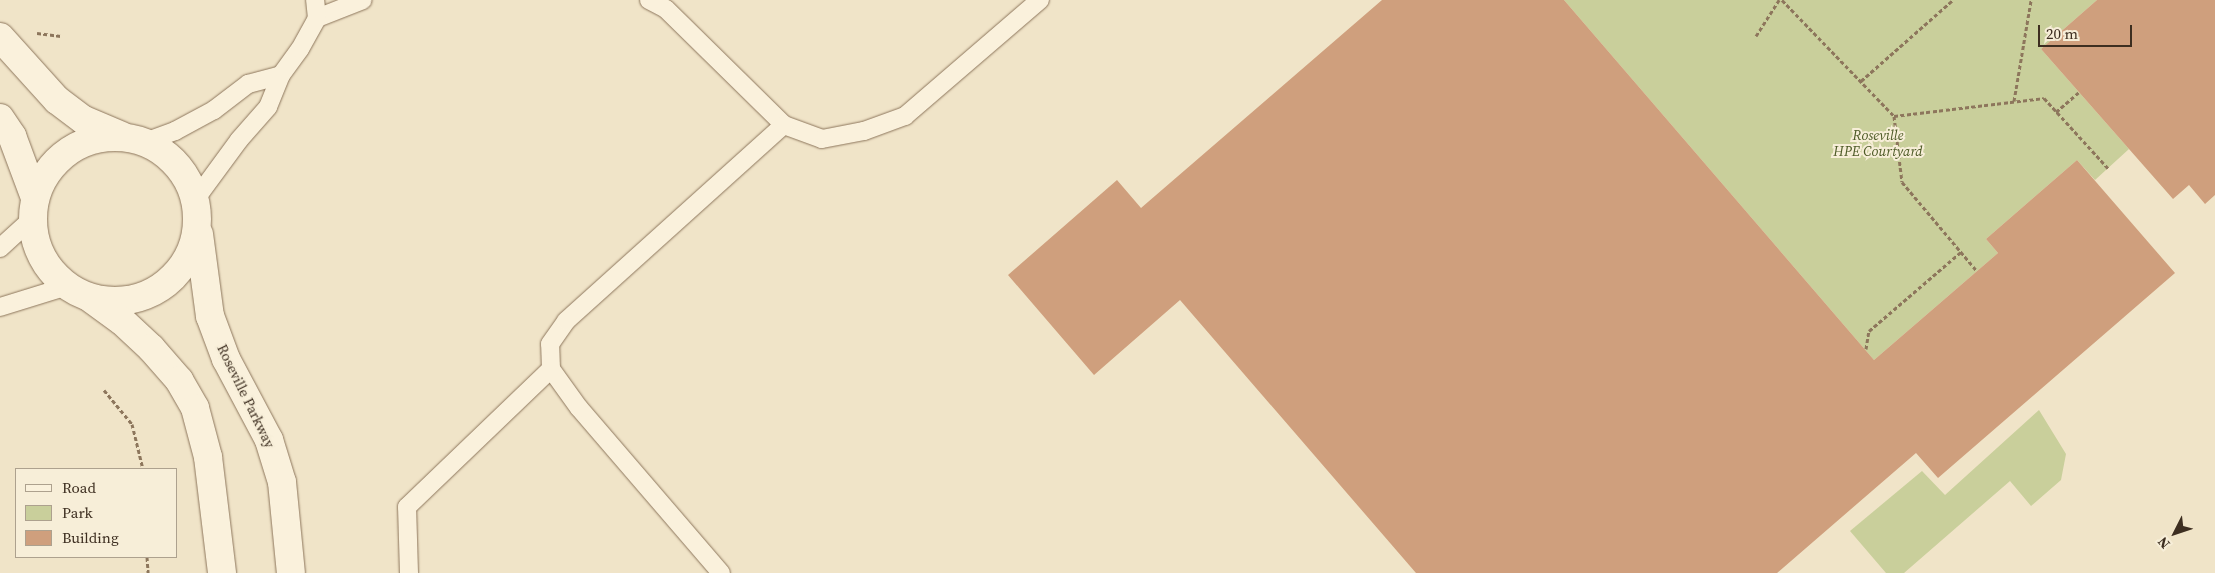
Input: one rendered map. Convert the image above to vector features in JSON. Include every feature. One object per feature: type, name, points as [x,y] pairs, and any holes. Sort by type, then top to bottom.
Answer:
[{"type":"street","points":[[0,37],[58,100],[84,120],[135,140],[177,165],[196,210],[188,258],[161,287],[124,300],[104,300],[76,290]]},
{"type":"street","points":[[0,118],[15,144],[34,208],[42,256],[76,290],[122,321],[151,348],[180,380],[195,408],[208,457],[222,573]]},
{"type":"street","points":[[34,208],[42,180],[69,151],[96,139],[135,140]]},
{"type":"street","name":"Roseville Parkway","points":[[196,210],[210,316],[226,359],[269,440],[282,482],[291,573]]},
{"type":"lane","points":[[196,210],[239,140],[268,107],[281,75],[300,50],[317,18],[315,0]]},
{"type":"lane","points":[[317,18],[363,0]]},
{"type":"lane","points":[[649,0],[666,9],[784,125],[822,139],[864,131],[905,116],[1040,0]]},
{"type":"lane","points":[[135,140],[175,131],[214,110],[248,84],[281,75]]},
{"type":"lane","points":[[721,573],[579,408],[551,369],[550,344],[566,321],[784,125]]},
{"type":"lane","points":[[0,248],[34,208]]},
{"type":"lane","points":[[0,306],[76,290]]},
{"type":"lane","points":[[409,573],[407,508],[551,369]]},
{"type":"path","points":[[1756,36],[1781,0],[1894,116],[1902,182],[1977,271]]},
{"type":"path","points":[[1861,81],[1953,0]]},
{"type":"path","points":[[2014,101],[2030,0]]},
{"type":"path","points":[[2056,112],[2079,92]]},
{"type":"path","points":[[1894,116],[2044,98],[2108,168]]},
{"type":"path","points":[[1866,349],[1869,331],[1961,252]]},
{"type":"path","points":[[104,390],[132,424],[143,468]]},
{"type":"path","points":[[147,558],[148,573]]},
{"type":"green space","name":"Roseville HPE Courtyard","points":[[1564,0],[2097,0],[2041,49],[2129,149],[2095,180],[2077,160],[1986,239],[1998,253],[1874,360]]},
{"type":"green space","points":[[2039,410],[2066,454],[2061,480],[2031,506],[2010,481],[1904,573],[1886,573],[1850,531],[1922,471],[1945,495]]},
{"type":"building","points":[[1382,0],[1564,0],[1874,360],[1998,253],[1986,239],[2077,160],[2175,273],[1938,478],[1916,453],[1777,573],[1416,573],[1180,300],[1094,375],[1008,275],[1117,180],[1141,208]]},
{"type":"building","points":[[2097,0],[2215,0],[2215,195],[2205,204],[2189,185],[2173,199],[2041,49]]}]
